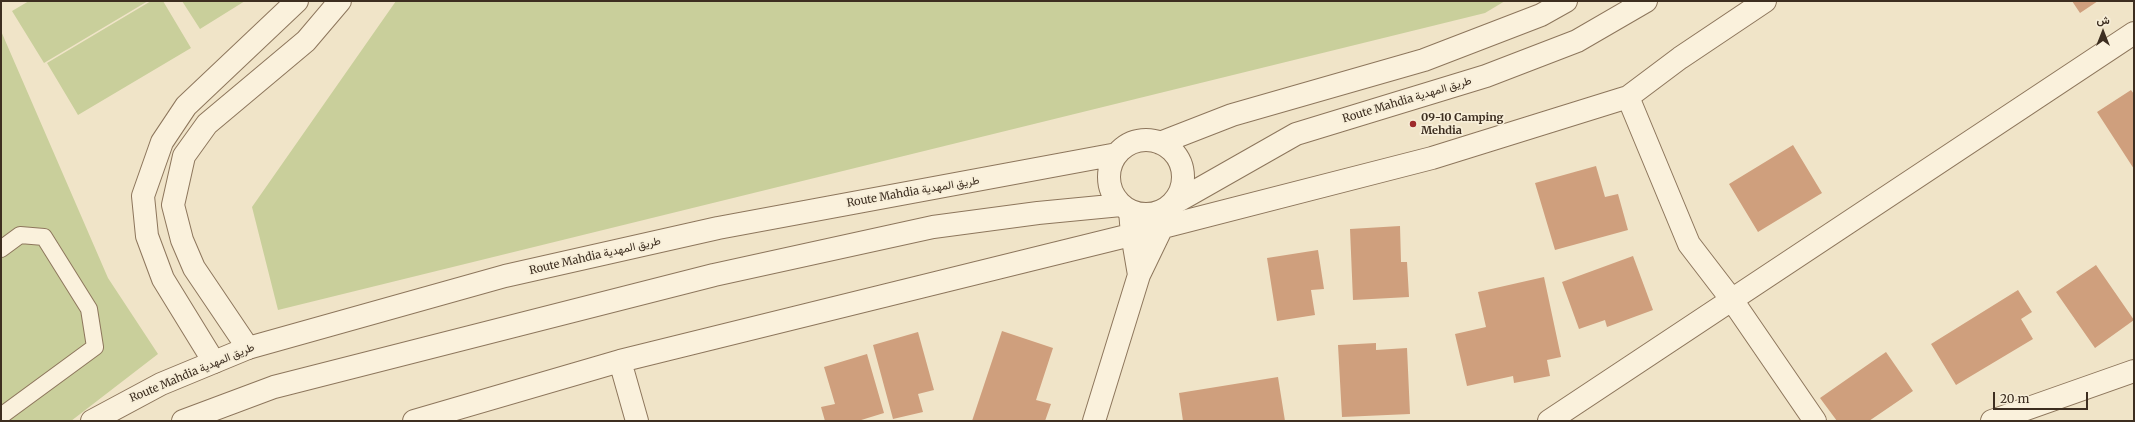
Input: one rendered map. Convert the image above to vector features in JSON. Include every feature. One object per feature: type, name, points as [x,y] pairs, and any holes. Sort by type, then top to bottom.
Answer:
[{"type":"street","points":[[214,362],[163,279],[147,236],[143,196],[162,142],[186,106],[297,1]]},
{"type":"street","points":[[248,348],[194,268],[182,240],[173,205],[184,156],[207,124],[306,41],[340,1]]},
{"type":"street","points":[[1160,143],[1232,115],[1424,60],[1542,15],[1566,1]]},
{"type":"street","name":"Route Mahdia طريق المهدية","points":[[1171,205],[1296,134],[1486,76],[1570,44],[1618,19],[1646,1]]},
{"type":"street","points":[[414,421],[620,361],[1163,227],[1432,158],[1628,96],[1680,58],[1765,1]]},
{"type":"street","points":[[1549,421],[2134,33]]},
{"type":"street","points":[[1628,96],[1689,244],[1732,300],[1815,421]]},
{"type":"street","points":[[1094,421],[1139,275],[1163,227],[1171,205],[1179,195],[1184,184],[1184,171],[1179,159],[1171,149],[1160,143],[1149,140],[1136,141],[1126,146],[1117,154],[1111,164],[1109,180],[1114,196],[1126,208],[1141,214],[1152,214],[1171,205]]},
{"type":"street","name":"Route Mahdia طريق المهدية","points":[[92,421],[161,384],[248,348],[505,276],[718,228],[1117,154]]},
{"type":"street","points":[[1126,208],[1139,275]]},
{"type":"street","points":[[183,421],[274,387],[714,274],[933,227],[1038,213],[1126,208]]},
{"type":"street","points":[[620,361],[637,421]]},
{"type":"street","points":[[1992,421],[2134,371]]},
{"type":"lane","points":[[1,249],[20,235],[44,237],[89,309],[95,347],[1,416]]},
{"type":"green space","points":[[29,1],[148,1],[44,63],[12,11]]},
{"type":"green space","points":[[151,1],[163,1],[191,48],[78,115],[47,63]]},
{"type":"green space","points":[[182,1],[245,1],[200,29]]},
{"type":"green space","points":[[396,1],[1505,1],[1485,13],[278,310],[252,207]]},
{"type":"green space","points":[[1,31],[108,278],[158,354],[71,421],[1,421]]},
{"type":"building","points":[[2072,1],[2098,1],[2080,13]]},
{"type":"building","points":[[2131,90],[2134,94],[2134,169],[2097,112]]},
{"type":"building","points":[[1793,145],[1822,193],[1758,232],[1729,184]]},
{"type":"building","points":[[1596,166],[1605,197],[1618,194],[1628,230],[1555,250],[1535,183]]},
{"type":"building","points":[[1400,226],[1401,262],[1407,262],[1409,297],[1353,300],[1350,229]]},
{"type":"building","points":[[1318,250],[1324,289],[1311,290],[1315,315],[1277,321],[1267,258]]},
{"type":"building","points":[[1633,256],[1653,310],[1607,327],[1605,320],[1579,329],[1562,282]]},
{"type":"building","points":[[2096,265],[2134,320],[2095,348],[2056,292]]},
{"type":"building","points":[[1544,277],[1561,357],[1547,360],[1550,376],[1514,383],[1513,376],[1467,386],[1455,334],[1486,327],[1478,292]]},
{"type":"building","points":[[2018,290],[2032,312],[2021,319],[2033,339],[1956,385],[1931,344]]},
{"type":"building","points":[[1002,331],[1053,348],[1036,400],[1051,404],[1045,421],[972,421]]},
{"type":"building","points":[[918,332],[934,390],[918,394],[923,412],[893,419],[873,345]]},
{"type":"building","points":[[1376,343],[1376,350],[1407,348],[1410,414],[1342,417],[1338,345]]},
{"type":"building","points":[[1886,352],[1913,391],[1869,421],[1837,421],[1820,398]]},
{"type":"building","points":[[867,354],[884,413],[858,421],[825,421],[821,407],[835,404],[824,367]]},
{"type":"building","points":[[1278,377],[1285,421],[1183,421],[1179,393]]},
{"type":"place","name":"09-10 Camping Mehdia","points":[[1413,124]]}]
